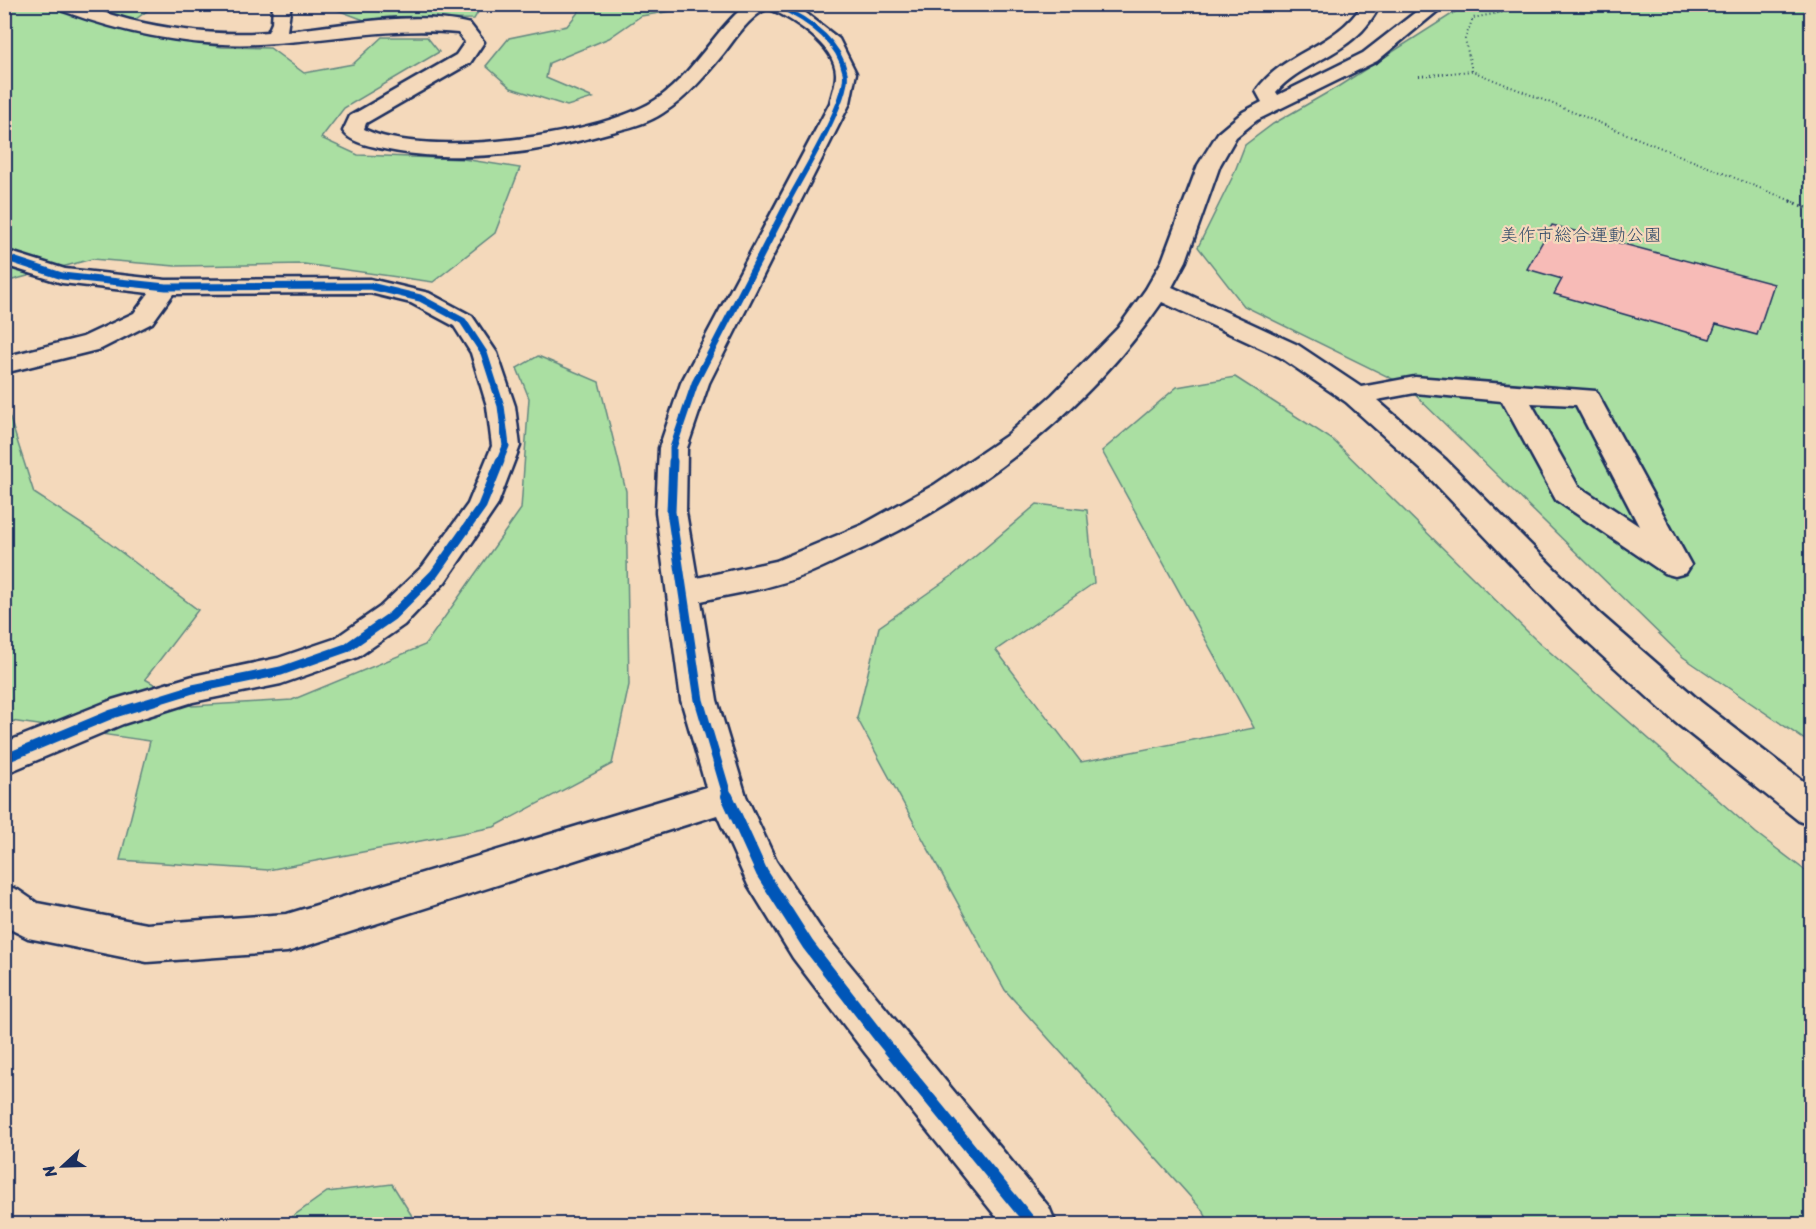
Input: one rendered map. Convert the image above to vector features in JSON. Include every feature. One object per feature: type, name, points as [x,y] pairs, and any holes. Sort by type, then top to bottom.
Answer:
[{"type":"street","points":[[66,4],[69,8],[102,20],[194,36],[231,39],[396,25],[441,25],[464,28],[475,42],[463,58],[357,120],[353,131],[368,140],[467,150],[514,148],[588,133],[636,119],[657,109],[681,90],[741,20],[752,9],[762,4]]},
{"type":"street","points":[[276,36],[281,23],[282,4]]},
{"type":"street","points":[[774,4],[796,14],[832,43],[846,73],[840,103],[695,382],[673,448],[671,512],[699,700],[727,796],[762,873],[808,945],[881,1039],[1032,1224]]},
{"type":"street","points":[[1273,104],[1266,91],[1275,77],[1341,41],[1363,22],[1372,4]]},
{"type":"street","points":[[683,593],[783,571],[873,532],[945,492],[1016,442],[1062,401],[1127,334],[1158,290],[1174,261],[1209,165],[1228,133],[1250,116],[1370,57],[1438,4]]},
{"type":"street","points":[[4,257],[62,276],[166,287],[370,286],[420,298],[463,321],[484,353],[501,406],[506,446],[482,506],[434,574],[392,616],[346,648],[281,671],[193,689],[112,714],[4,759]]},
{"type":"street","points":[[4,365],[92,344],[143,318],[166,287]]},
{"type":"street","points":[[1158,290],[1288,351],[1356,396],[1436,467],[1588,623],[1688,712],[1812,810]]},
{"type":"street","points":[[1356,396],[1415,385],[1512,394],[1586,397],[1675,565],[1567,493],[1512,394]]},
{"type":"street","points":[[4,903],[28,920],[147,943],[287,933],[727,796]]},
{"type":"path","points":[[1472,9],[1503,4]]},
{"type":"path","points":[[1472,71],[1465,39],[1473,18],[1544,4]]},
{"type":"path","points":[[1419,76],[1472,71],[1812,210]]},
{"type":"green space","points":[[5,5],[155,5],[128,25],[144,35],[222,47],[270,48],[304,73],[353,64],[382,37],[427,37],[439,52],[344,108],[321,138],[358,155],[463,159],[520,168],[495,233],[433,282],[304,264],[175,266],[92,259],[5,282]]},
{"type":"green space","points":[[324,5],[482,5],[474,19],[364,20]]},
{"type":"green space","points":[[572,5],[686,5],[678,10],[641,16],[609,38],[549,63],[546,78],[593,98],[567,106],[511,88],[486,66],[509,38],[567,26],[580,10]]},
{"type":"green space","name":"美作市総合運動公園","points":[[1466,5],[1811,5],[1811,744],[1683,657],[1405,385],[1244,306],[1198,247],[1233,176],[1245,145],[1273,124],[1339,86]]},
{"type":"green space","points":[[538,356],[599,382],[626,491],[629,685],[612,764],[494,827],[268,870],[120,860],[150,741],[5,722],[4,400],[34,493],[97,534],[198,610],[145,679],[192,706],[292,700],[425,645],[521,509],[529,398],[517,368]]},
{"type":"green space","points":[[1235,377],[1333,440],[1534,638],[1756,833],[1811,875],[1811,1224],[1210,1224],[1203,1211],[1005,990],[857,718],[879,627],[952,576],[1037,504],[1087,510],[1094,583],[996,650],[1081,762],[1254,728],[1102,451],[1177,387]]},
{"type":"green space","points":[[392,1184],[417,1224],[282,1224],[327,1192]]},
{"type":"building","points":[[1552,225],[1774,284],[1757,335],[1716,324],[1710,339],[1554,294],[1562,279],[1527,269]]},
{"type":"cycle path","points":[[774,4],[796,14],[832,43],[846,73],[840,103],[695,383],[673,448],[671,512],[699,700],[727,796],[762,873],[808,945],[881,1039],[1032,1224]]},
{"type":"cycle path","points":[[4,257],[62,276],[166,287],[370,286],[420,298],[463,321],[484,353],[501,406],[506,446],[482,506],[434,574],[392,616],[346,648],[281,671],[193,689],[112,714],[4,759]]}]
